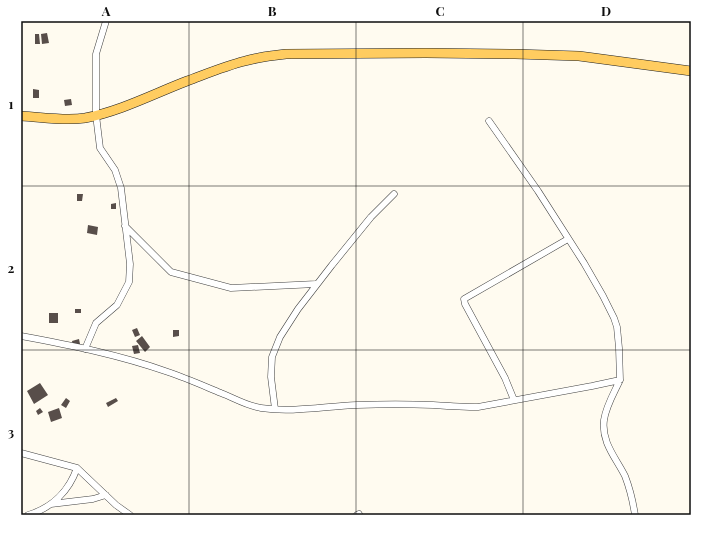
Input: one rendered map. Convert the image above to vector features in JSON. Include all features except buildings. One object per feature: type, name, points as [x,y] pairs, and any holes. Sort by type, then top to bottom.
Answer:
[{"type":"main road","points":[[21,116],[68,119],[83,118],[111,112],[187,81],[239,62],[266,56],[286,54],[426,53],[579,56],[691,71]]},
{"type":"street","points":[[85,349],[96,323],[117,305],[129,282],[130,264],[122,188],[115,170],[100,148],[96,115],[96,54],[106,21]]},
{"type":"street","points":[[488,121],[538,191],[603,296],[614,318],[618,337],[620,380],[607,407],[604,420],[604,434],[607,445],[625,477],[635,515]]},
{"type":"street","points":[[274,409],[271,377],[272,356],[280,337],[316,284],[371,217],[394,194]]},
{"type":"street","points":[[125,226],[171,272],[232,288],[316,284]]},
{"type":"street","points":[[514,400],[505,378],[466,308],[464,299],[568,239]]},
{"type":"street","points":[[21,336],[120,357],[166,371],[243,403],[260,408],[295,409],[343,405],[402,404],[478,407],[620,380]]},
{"type":"street","points":[[21,453],[77,468],[116,505],[130,515]]},
{"type":"street","points":[[31,515],[51,504],[64,492],[70,485],[77,468]]},
{"type":"street","points":[[51,504],[93,499],[106,495]]}]
